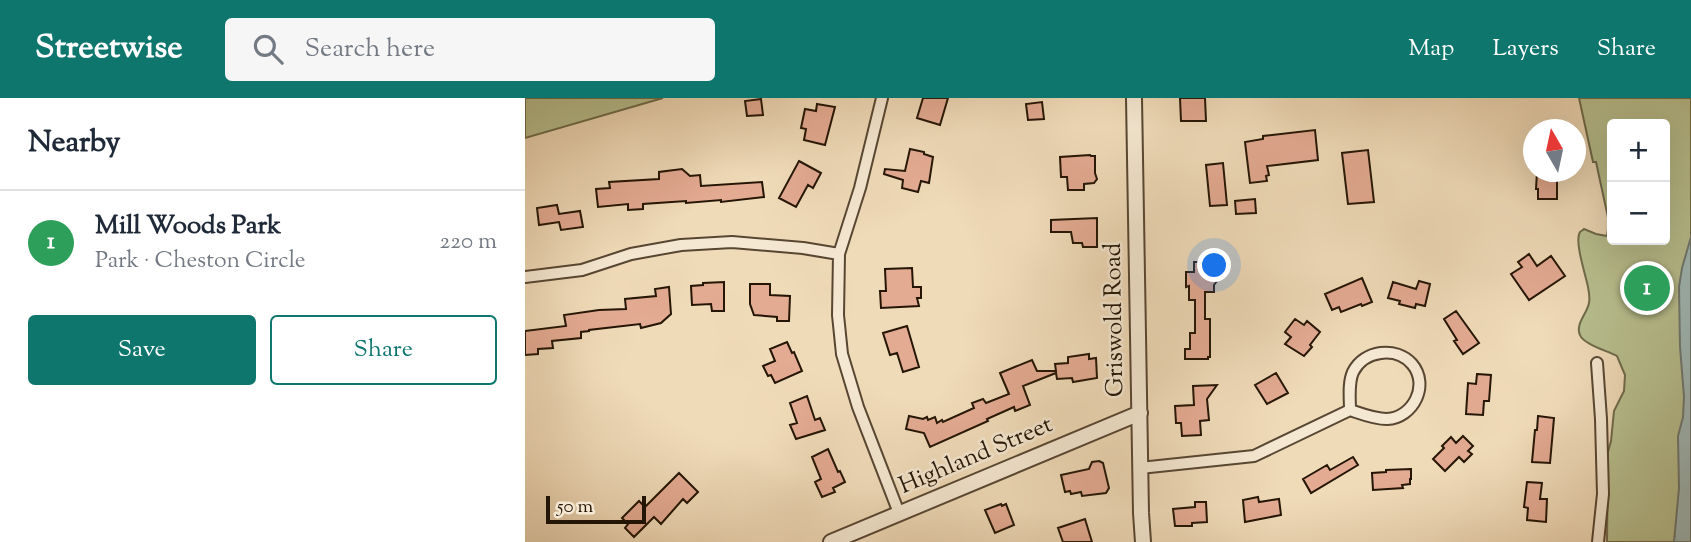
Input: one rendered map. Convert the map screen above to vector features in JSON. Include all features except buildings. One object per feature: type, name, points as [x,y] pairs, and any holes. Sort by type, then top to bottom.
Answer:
[{"type":"street","points":[[882,98],[860,188],[839,254],[838,315],[842,354],[858,407],[899,513]]},
{"type":"street","name":"Griswold Road","points":[[1134,98],[1140,513],[1143,542]]},
{"type":"street","points":[[525,277],[582,270],[631,254],[681,245],[731,242],[839,254]]},
{"type":"street","points":[[1140,468],[1254,456],[1350,410],[1385,419],[1399,417],[1411,408],[1418,396],[1419,380],[1414,366],[1402,356],[1389,352],[1362,360],[1353,373],[1350,410]]},
{"type":"street","points":[[1597,363],[1603,494],[1598,542]]},
{"type":"street","name":"Highland Street","points":[[831,542],[1140,413]]},
{"type":"green space","points":[[525,98],[663,98],[525,138]]},
{"type":"green space","points":[[1579,98],[1691,98],[1691,542],[1607,542],[1608,452],[1614,411],[1624,391],[1625,375],[1617,356],[1586,341],[1579,331],[1589,299],[1579,250],[1580,232],[1584,229],[1607,236],[1607,245],[1670,245],[1670,119],[1607,119],[1607,213],[1596,162],[1593,162],[1586,119],[1584,119]]},
{"type":"water","points":[[1691,237],[1691,542],[1674,542],[1679,488],[1678,436],[1684,397],[1679,287]]},
{"type":"place","name":"Mill Woods Park","points":[[1647,288]]}]
